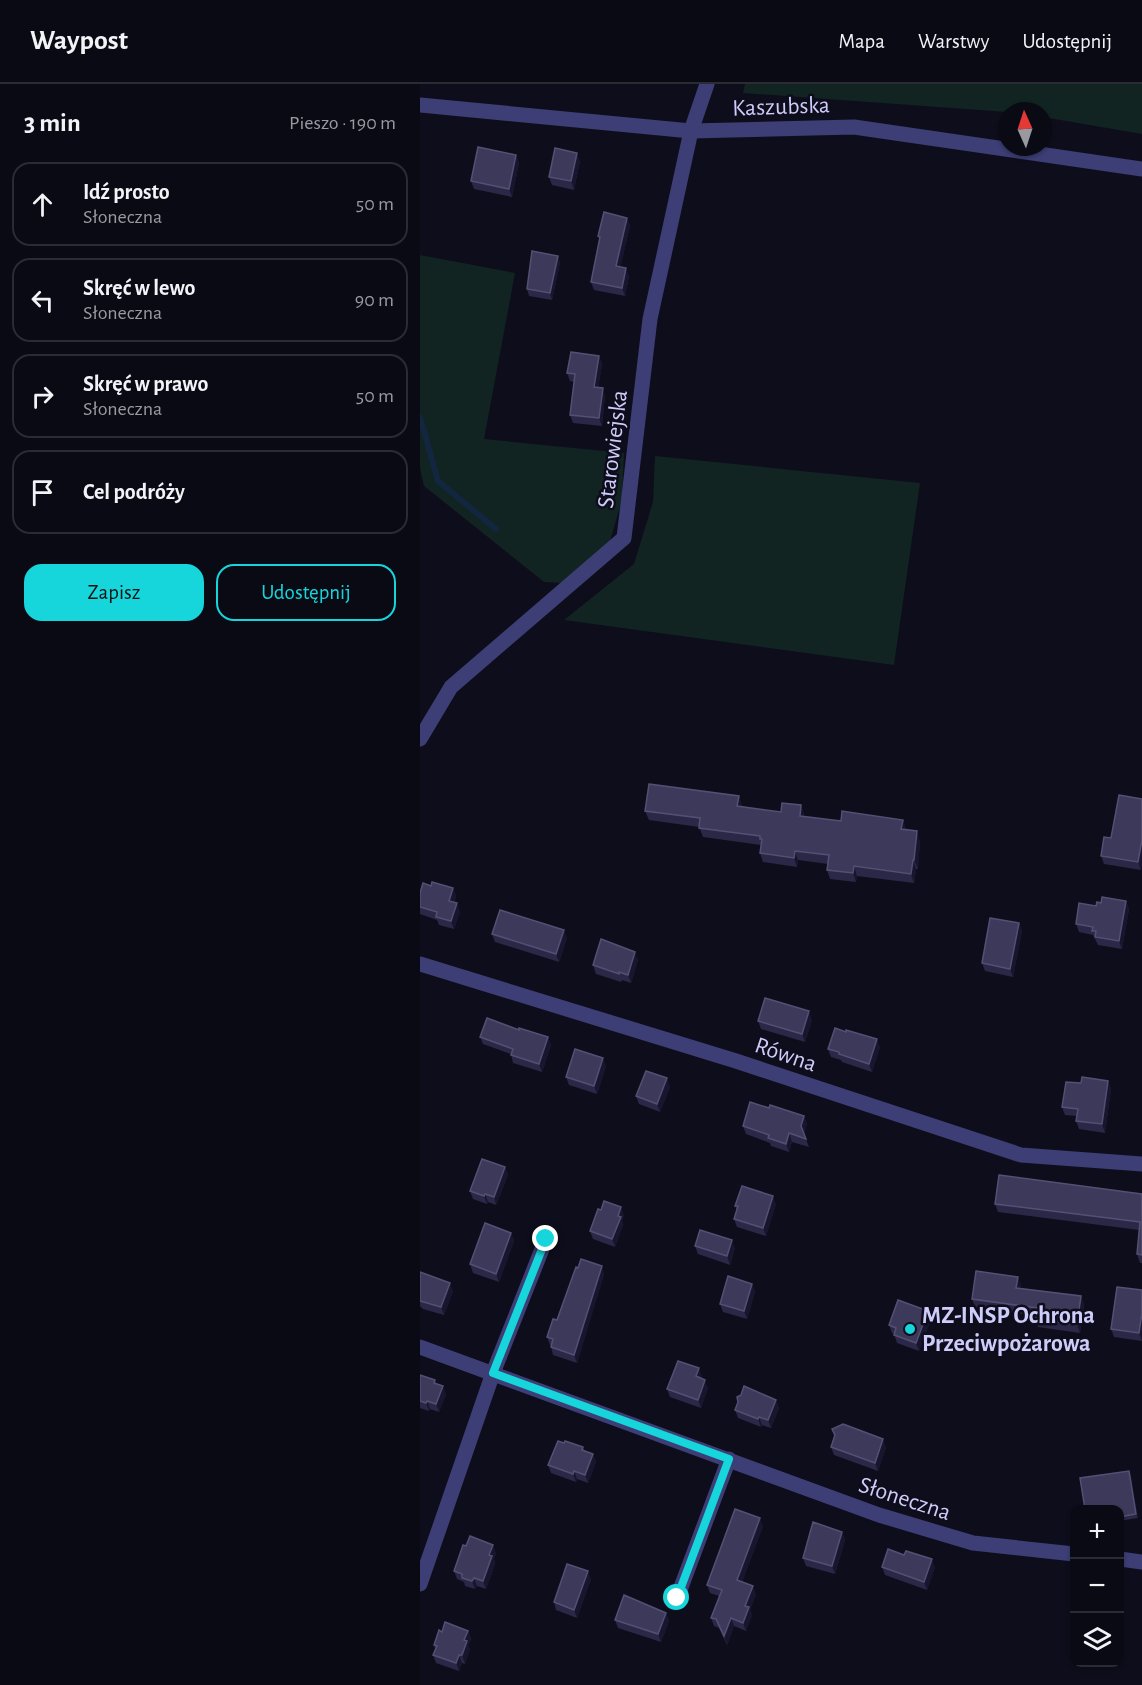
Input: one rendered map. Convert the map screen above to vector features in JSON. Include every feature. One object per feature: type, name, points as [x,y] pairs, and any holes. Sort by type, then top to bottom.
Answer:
[{"type":"street","name":"Starowiejska","points":[[420,739],[451,687],[624,538],[650,319],[691,131],[707,84]]},
{"type":"street","name":"Kaszubska","points":[[420,105],[691,131],[854,126],[1142,169]]},
{"type":"street","name":"Równa","points":[[420,964],[736,1061],[1021,1155],[1142,1164]]},
{"type":"street","points":[[420,1584],[493,1373],[546,1239]]},
{"type":"street","name":"Słoneczna","points":[[420,1347],[879,1515],[973,1543],[1070,1554]]},
{"type":"street","points":[[677,1598],[729,1459]]},
{"type":"street","points":[[1124,1560],[1142,1562]]},
{"type":"green space","points":[[745,84],[1142,84],[1142,134],[1052,119],[1052,102],[998,102],[998,111],[743,93]]},
{"type":"green space","points":[[420,255],[515,273],[484,439],[624,453],[622,500],[610,541],[562,583],[544,582],[424,486],[420,468]]},
{"type":"green space","points":[[655,456],[920,483],[894,665],[564,620],[634,564],[653,502]]},
{"type":"building","points":[[478,147],[516,155],[509,189],[471,181]]},
{"type":"building","points":[[555,148],[577,153],[571,181],[549,177]]},
{"type":"building","points":[[604,212],[627,218],[616,266],[626,268],[622,288],[591,282]]},
{"type":"building","points":[[532,251],[558,256],[550,293],[527,289]]},
{"type":"building","points":[[571,352],[599,356],[594,387],[603,388],[599,418],[570,415],[575,374],[567,373]]},
{"type":"building","points":[[649,784],[739,796],[737,806],[781,812],[782,803],[801,805],[800,816],[841,821],[842,811],[903,820],[901,829],[917,831],[911,874],[854,866],[853,873],[827,870],[829,855],[795,851],[794,858],[760,853],[762,839],[760,836],[699,828],[700,818],[645,811]]},
{"type":"building","points":[[1119,795],[1142,799],[1142,840],[1138,862],[1101,856],[1104,837],[1111,838]]},
{"type":"building","points":[[432,882],[453,888],[449,901],[457,903],[451,921],[436,917],[437,912],[420,907],[423,883],[431,886]]},
{"type":"building","points":[[1102,897],[1126,901],[1119,941],[1095,937],[1096,931],[1092,931],[1093,927],[1076,924],[1079,903],[1096,906],[1097,902],[1101,903]]},
{"type":"building","points":[[500,910],[564,930],[556,954],[492,934]]},
{"type":"building","points":[[990,918],[1019,923],[1010,969],[982,963]]},
{"type":"building","points":[[601,939],[635,952],[628,975],[593,965]]},
{"type":"building","points":[[765,998],[809,1011],[802,1034],[758,1021]]},
{"type":"building","points":[[487,1018],[519,1030],[519,1028],[548,1037],[539,1064],[511,1055],[513,1049],[480,1037]]},
{"type":"building","points":[[835,1028],[877,1039],[869,1064],[828,1049]]},
{"type":"building","points":[[575,1049],[603,1058],[594,1086],[566,1077]]},
{"type":"building","points":[[646,1071],[667,1078],[657,1104],[636,1096]]},
{"type":"building","points":[[1082,1077],[1108,1081],[1102,1124],[1076,1121],[1078,1109],[1062,1107],[1066,1082],[1081,1083]]},
{"type":"building","points":[[750,1102],[769,1108],[770,1105],[804,1116],[801,1126],[806,1139],[789,1133],[786,1144],[743,1126]]},
{"type":"building","points":[[482,1159],[505,1167],[494,1197],[470,1191]]},
{"type":"building","points":[[999,1175],[1142,1194],[1142,1255],[1137,1254],[1140,1222],[995,1204]]},
{"type":"building","points":[[742,1186],[773,1196],[763,1228],[734,1219],[738,1206],[735,1206]]},
{"type":"building","points":[[604,1201],[621,1207],[618,1216],[621,1217],[612,1239],[590,1231],[598,1209],[601,1210]]},
{"type":"building","points":[[485,1223],[511,1233],[496,1274],[470,1264]]},
{"type":"building","points":[[700,1230],[732,1240],[727,1256],[695,1246]]},
{"type":"building","points":[[581,1259],[602,1266],[574,1355],[551,1347],[553,1339],[547,1337],[553,1319],[557,1320]]},
{"type":"building","points":[[976,1271],[1018,1277],[1016,1288],[1081,1296],[1077,1325],[1036,1319],[1037,1308],[972,1299]]},
{"type":"building","points":[[420,1272],[450,1283],[441,1307],[420,1301]]},
{"type":"building","points":[[728,1276],[752,1284],[744,1311],[720,1304]]},
{"type":"building","points":[[1117,1287],[1142,1290],[1139,1333],[1111,1329]]},
{"type":"building","name":"MZ-INSP Ochrona Przeciwpożarowa","points":[[898,1300],[928,1311],[916,1343],[894,1335],[896,1328],[889,1325]]},
{"type":"building","points":[[678,1361],[699,1368],[696,1376],[705,1380],[698,1400],[667,1389]]},
{"type":"building","points":[[420,1375],[435,1380],[434,1383],[443,1386],[436,1404],[420,1401]]},
{"type":"building","points":[[744,1386],[776,1400],[768,1420],[759,1417],[758,1419],[735,1410],[737,1397],[741,1395]]},
{"type":"building","points":[[843,1424],[883,1439],[875,1463],[831,1447],[835,1435],[832,1429]]},
{"type":"building","points":[[558,1441],[583,1447],[582,1450],[593,1454],[585,1475],[574,1471],[573,1474],[548,1465]]},
{"type":"building","points":[[1129,1471],[1136,1514],[1124,1516],[1124,1505],[1084,1505],[1080,1478]]},
{"type":"building","points":[[735,1509],[760,1518],[737,1580],[753,1586],[745,1606],[749,1607],[743,1623],[731,1618],[724,1636],[716,1619],[711,1618],[722,1590],[707,1585]]},
{"type":"building","points":[[813,1522],[842,1532],[832,1566],[803,1558]]},
{"type":"building","points":[[470,1536],[493,1545],[489,1555],[492,1556],[483,1581],[462,1578],[462,1574],[454,1571],[463,1545],[466,1546]]},
{"type":"building","points":[[888,1549],[904,1555],[906,1551],[932,1559],[924,1582],[882,1567]]},
{"type":"building","points":[[567,1564],[588,1571],[574,1610],[554,1602]]},
{"type":"building","points":[[624,1595],[666,1613],[658,1634],[615,1620]]},
{"type":"building","points":[[445,1622],[468,1631],[462,1655],[459,1655],[456,1663],[433,1655],[439,1630],[442,1632]]},
{"type":"waterway","points":[[420,417],[438,481],[496,529]]},
{"type":"place","name":"MZ-INSP Ochrona Przeciwpożarowa","points":[[910,1329]]},
{"type":"route","points":[[546,1239],[493,1373],[729,1459],[677,1598]]}]
